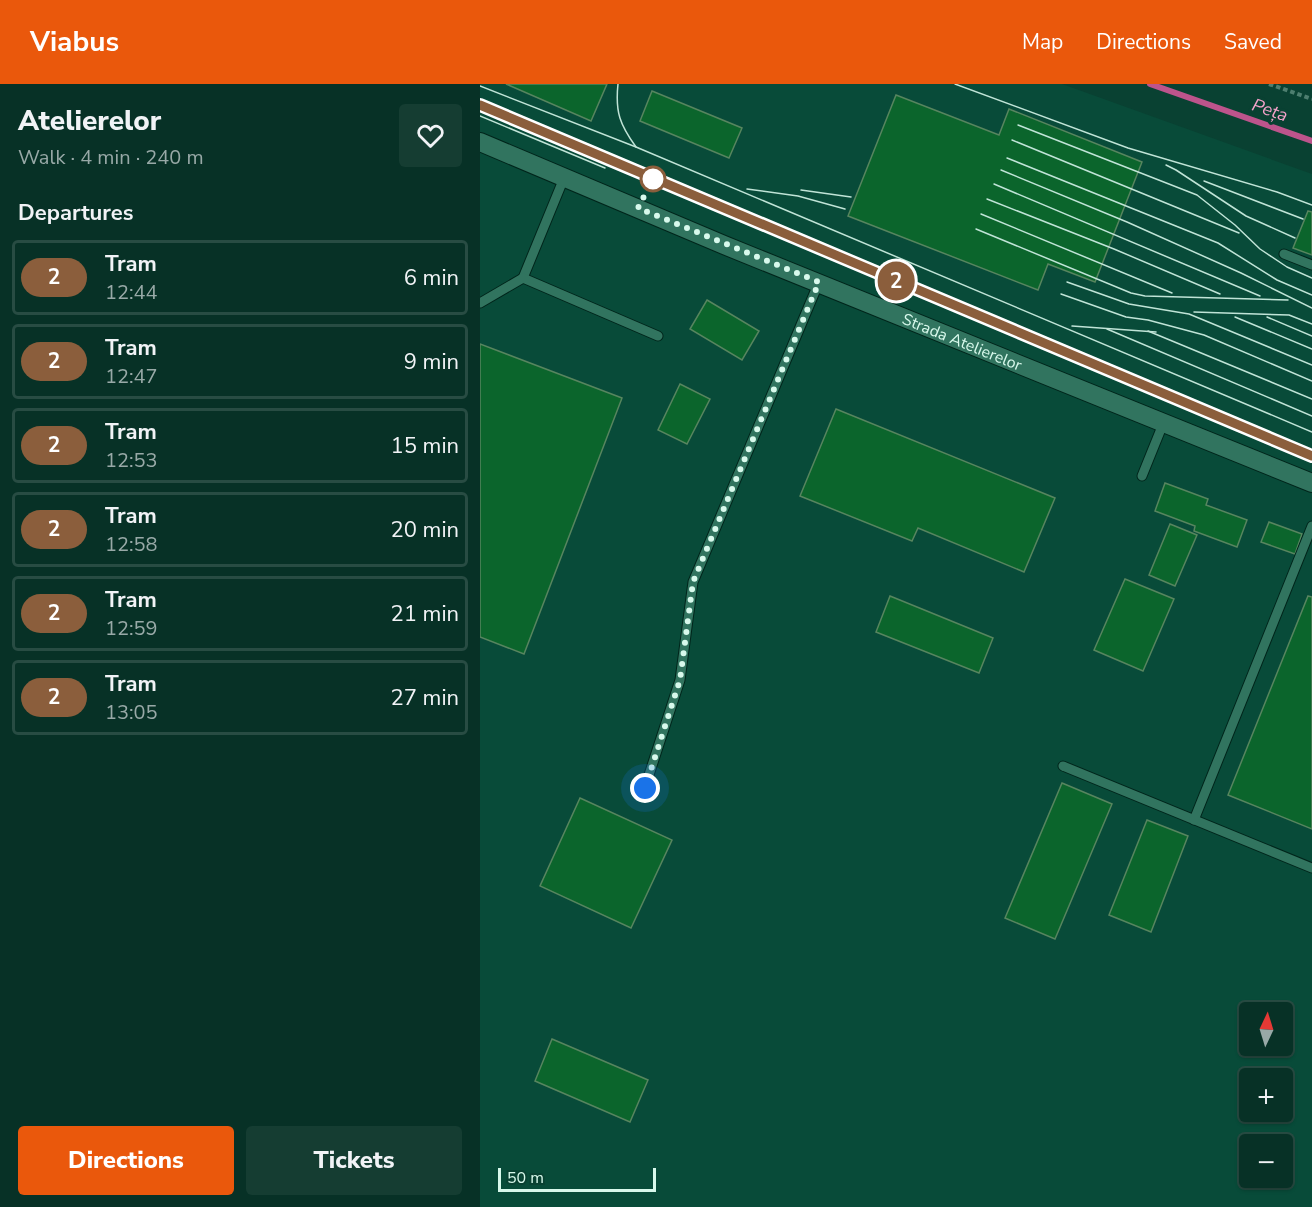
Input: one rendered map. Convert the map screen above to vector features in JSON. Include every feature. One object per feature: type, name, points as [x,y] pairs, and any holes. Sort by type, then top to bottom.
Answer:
[{"type":"main road","name":"Strada Atelierelor","points":[[480,142],[1163,424],[1312,483]]},
{"type":"lane","points":[[480,303],[523,278],[564,178]]},
{"type":"lane","points":[[1284,254],[1312,265]]},
{"type":"lane","points":[[523,278],[658,336]]},
{"type":"lane","points":[[645,788],[680,680],[693,582],[819,282]]},
{"type":"lane","points":[[1142,476],[1163,424]]},
{"type":"lane","points":[[1194,820],[1312,526]]},
{"type":"lane","points":[[1063,766],[1312,868]]},
{"type":"path","points":[[1269,84],[1312,99]]},
{"type":"shaded area","points":[[480,84],[1062,84],[1312,174],[1312,1207],[480,1207]]},
{"type":"building","points":[[506,84],[607,84],[591,121]]},
{"type":"building","points":[[652,91],[742,128],[729,158],[640,121]]},
{"type":"building","points":[[896,95],[999,135],[1009,109],[1142,162],[1095,282],[1048,264],[1038,290],[848,216]]},
{"type":"building","points":[[1308,211],[1312,212],[1312,255],[1293,248]]},
{"type":"building","points":[[707,300],[759,331],[742,360],[690,329]]},
{"type":"building","points":[[480,344],[622,398],[524,654],[480,637]]},
{"type":"building","points":[[680,384],[710,399],[687,444],[658,430]]},
{"type":"building","points":[[836,409],[1055,498],[1024,572],[918,528],[912,541],[800,496]]},
{"type":"building","points":[[1165,483],[1208,499],[1206,505],[1247,520],[1237,547],[1194,531],[1195,526],[1155,511]]},
{"type":"building","points":[[1269,522],[1302,534],[1295,554],[1261,542]]},
{"type":"building","points":[[1170,524],[1197,535],[1175,586],[1149,575]]},
{"type":"building","points":[[1125,579],[1174,599],[1143,671],[1094,650]]},
{"type":"building","points":[[890,596],[993,638],[979,673],[876,632]]},
{"type":"building","points":[[1308,596],[1312,597],[1312,829],[1228,795]]},
{"type":"building","points":[[1062,783],[1112,804],[1055,939],[1005,918]]},
{"type":"building","points":[[580,798],[672,840],[631,928],[540,886]]},
{"type":"building","points":[[1147,820],[1188,836],[1151,932],[1109,915]]},
{"type":"building","points":[[552,1039],[648,1080],[630,1122],[535,1081]]},
{"type":"waterway","name":"Peța","points":[[1150,84],[1312,141]]},
{"type":"tram line","points":[[618,84],[617,103],[620,118],[636,147],[1312,432]]},
{"type":"tram line","points":[[955,84],[1128,148],[1277,192],[1312,205]]},
{"type":"tram line","points":[[480,86],[636,147]]},
{"type":"tram line","points":[[480,105],[1312,456]]},
{"type":"tram line","name":"2","points":[[480,105],[1312,456]]},
{"type":"tram line","points":[[480,116],[605,168]]},
{"type":"tram line","points":[[1018,125],[1197,195],[1235,225],[1260,249],[1287,267],[1312,278]]},
{"type":"tram line","points":[[1012,140],[1239,233]]},
{"type":"tram line","points":[[1007,158],[1218,243],[1277,280],[1312,295]]},
{"type":"tram line","points":[[1166,165],[1246,216],[1295,238]]},
{"type":"tram line","points":[[1001,170],[1127,222],[1241,273],[1312,308]]},
{"type":"tram line","points":[[1204,181],[1303,219]]},
{"type":"tram line","points":[[994,184],[1260,296]]},
{"type":"tram line","points":[[747,189],[798,196],[845,209]]},
{"type":"tram line","points":[[801,190],[851,197]]},
{"type":"tram line","points":[[987,199],[1220,294]]},
{"type":"tram line","points":[[981,214],[1172,293]]},
{"type":"tram line","points":[[976,229],[1131,293],[1145,296],[1288,300]]},
{"type":"tram line","points":[[1067,282],[1129,304],[1189,314],[1312,365]]},
{"type":"tram line","points":[[1061,294],[1126,317],[1148,320],[1204,335],[1312,381]]},
{"type":"tram line","points":[[1194,312],[1289,315],[1312,324]]},
{"type":"tram line","points":[[1235,317],[1312,349]]},
{"type":"tram line","points":[[1267,317],[1312,336]]},
{"type":"tram line","points":[[1072,326],[1156,332]]},
{"type":"tram line","points":[[1107,329],[1312,416]]},
{"type":"tram line","points":[[1148,331],[1312,399]]},
{"type":"route","points":[[645,788],[680,680],[693,582],[819,282],[638,208],[653,179]]}]
